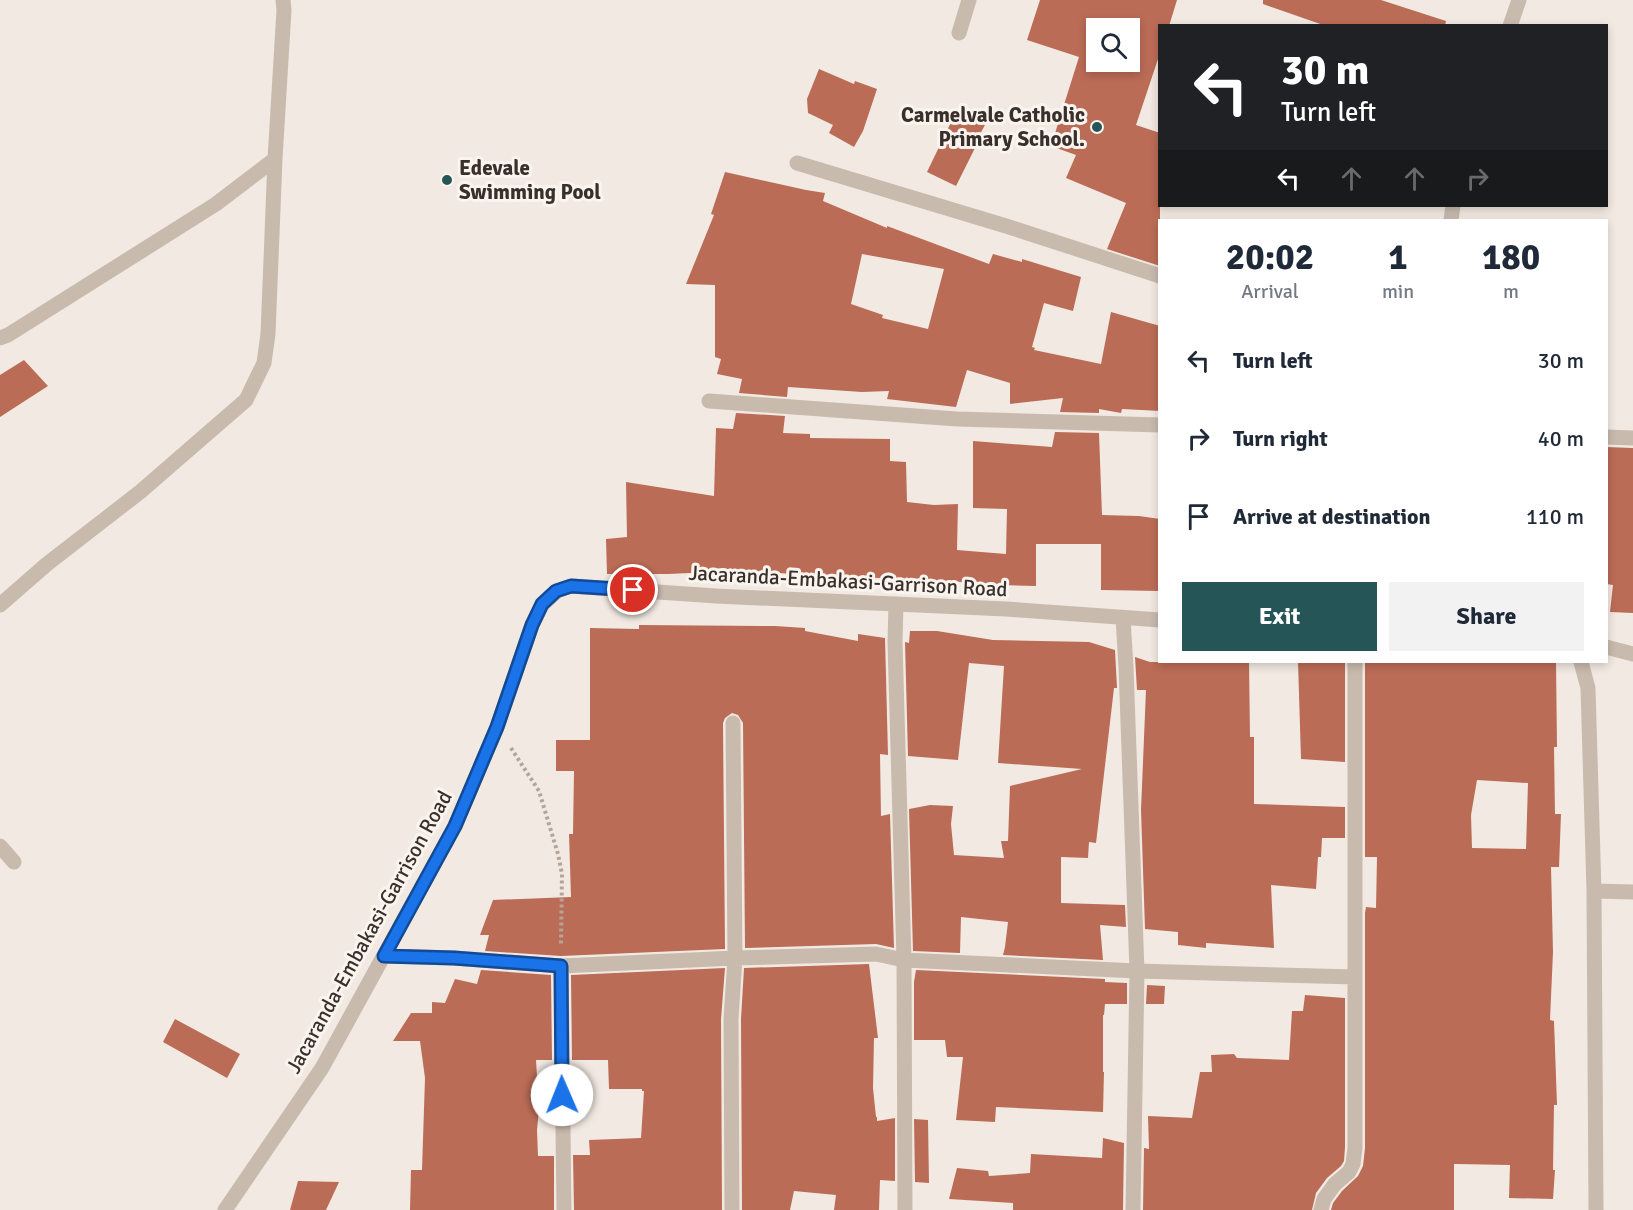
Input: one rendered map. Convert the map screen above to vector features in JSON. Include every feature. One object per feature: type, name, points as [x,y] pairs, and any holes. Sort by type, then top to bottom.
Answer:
[{"type":"street","points":[[0,605],[47,564],[140,492],[246,400],[264,363],[268,334],[283,0]]},
{"type":"street","points":[[959,33],[969,0]]},
{"type":"street","points":[[1511,24],[1519,0]]},
{"type":"street","points":[[0,338],[216,204],[275,159]]},
{"type":"street","points":[[797,162],[1158,275]]},
{"type":"street","points":[[709,401],[957,419],[1158,426]]},
{"type":"street","points":[[1608,437],[1633,438]]},
{"type":"street","name":"Jacaranda-Embakasi-Garrison Road","points":[[225,1210],[322,1068],[455,826],[497,727],[532,625],[542,604],[556,591],[571,586],[716,596],[1006,609],[1158,620]]},
{"type":"street","points":[[896,604],[895,642],[904,960],[904,1210]]},
{"type":"street","points":[[1123,618],[1137,971],[1133,1210]]},
{"type":"street","points":[[1608,648],[1633,654]]},
{"type":"street","points":[[1321,1210],[1324,1199],[1335,1184],[1349,1172],[1353,1164],[1355,1148],[1354,663]]},
{"type":"street","points":[[1581,663],[1588,688],[1594,891],[1596,1210]]},
{"type":"street","points":[[732,1210],[731,1019],[735,958],[733,723]]},
{"type":"street","points":[[0,846],[14,862]]},
{"type":"street","points":[[1594,891],[1633,892]]},
{"type":"street","points":[[384,956],[454,958],[561,966],[876,954],[904,960],[1137,971],[1355,977]]},
{"type":"street","points":[[561,966],[564,1210]]},
{"type":"path","points":[[497,727],[539,791],[558,854],[562,874],[561,966]]},
{"type":"building","points":[[1040,0],[1177,0],[1170,24],[1158,24],[1158,59],[1136,125],[1158,132],[1160,219],[1158,219],[1158,265],[1107,249],[1126,203],[1066,178],[1076,155],[1051,146],[1079,57],[1027,40]]},
{"type":"building","points":[[1263,0],[1381,0],[1446,21],[1445,24],[1320,24],[1263,4]]},
{"type":"building","points":[[819,69],[854,84],[855,81],[877,89],[863,131],[854,147],[829,133],[833,125],[808,113],[807,99]]},
{"type":"building","points":[[954,116],[985,125],[956,186],[927,172]]},
{"type":"building","points":[[725,172],[825,193],[823,201],[887,228],[887,226],[989,264],[993,254],[1022,262],[1022,259],[1081,277],[1073,311],[1044,303],[1032,347],[1035,348],[1034,350],[1101,364],[1111,312],[1158,325],[1158,411],[1122,409],[1121,413],[1099,409],[1099,413],[1060,412],[1063,398],[1010,404],[1010,383],[967,370],[956,407],[887,399],[889,391],[862,392],[788,387],[787,397],[739,393],[742,379],[717,374],[721,359],[715,357],[715,285],[686,284],[714,215],[711,214]],"holes":[[[862,254],[944,269],[928,329],[882,318],[883,315],[851,304]]]},
{"type":"building","points":[[24,360],[48,386],[0,417],[0,375]]},
{"type":"building","points":[[736,413],[785,416],[783,433],[810,434],[810,438],[890,439],[890,461],[906,462],[907,502],[934,505],[958,504],[957,550],[1006,554],[1007,509],[973,508],[973,441],[1052,447],[1055,432],[1099,433],[1102,515],[1158,519],[1158,591],[1101,590],[1101,544],[1036,544],[1036,586],[821,576],[712,568],[712,572],[607,574],[606,539],[627,537],[626,482],[714,496],[716,428],[733,429]]},
{"type":"building","points":[[1608,447],[1633,448],[1633,613],[1610,612],[1613,585],[1608,584]]},
{"type":"building","points":[[639,625],[775,626],[805,628],[805,631],[858,641],[858,634],[885,638],[888,755],[880,754],[881,816],[890,814],[894,948],[876,944],[745,948],[743,723],[738,715],[732,713],[725,718],[723,723],[725,949],[561,956],[485,951],[489,935],[480,935],[493,900],[571,897],[569,834],[573,834],[574,771],[556,771],[556,740],[590,740],[590,628],[639,629]]},
{"type":"building","points":[[910,631],[937,631],[993,640],[1089,642],[1115,650],[1117,688],[1114,688],[1096,843],[1089,842],[1088,858],[1061,857],[1061,903],[1125,905],[1126,927],[1100,925],[1103,960],[1003,955],[1008,922],[961,917],[960,953],[913,951],[909,809],[930,805],[953,806],[951,824],[954,855],[1004,858],[1001,841],[1008,841],[1010,786],[1082,769],[998,763],[1004,666],[969,663],[958,760],[908,756],[905,642],[909,643]]},
{"type":"building","points":[[1135,657],[1158,663],[1249,663],[1250,737],[1254,737],[1254,804],[1345,807],[1345,838],[1322,838],[1316,889],[1271,885],[1274,948],[1206,943],[1206,948],[1178,945],[1178,932],[1145,929],[1141,810],[1146,690],[1137,690]]},
{"type":"building","points":[[1298,663],[1345,663],[1345,762],[1301,759]]},
{"type":"building","points":[[1365,663],[1556,663],[1555,814],[1561,814],[1559,867],[1551,867],[1553,952],[1550,1020],[1554,1021],[1557,1105],[1554,1105],[1553,1199],[1509,1198],[1510,1165],[1454,1164],[1454,1210],[1331,1210],[1333,1203],[1358,1176],[1363,1166],[1365,1148],[1365,913],[1366,907],[1376,908],[1377,857],[1365,857]],"holes":[[[1477,780],[1528,783],[1526,849],[1472,848],[1471,815]]]},
{"type":"building","points":[[869,964],[878,1038],[874,1038],[873,1088],[876,1117],[877,1121],[895,1118],[895,1181],[880,1180],[879,1210],[834,1210],[836,1195],[794,1191],[790,1210],[742,1210],[741,1019],[744,968]]},
{"type":"building","points":[[725,968],[721,1019],[722,1210],[574,1210],[573,1155],[590,1155],[589,1140],[641,1138],[644,1091],[642,1089],[609,1089],[608,1060],[572,1060],[571,975]]},
{"type":"building","points":[[481,970],[551,975],[552,1060],[536,1060],[539,1109],[538,1156],[554,1156],[554,1210],[410,1210],[411,1170],[422,1170],[425,1078],[420,1041],[393,1041],[411,1013],[432,1013],[432,1002],[445,1003],[455,979],[477,984]]},
{"type":"building","points":[[916,970],[1105,979],[1105,982],[1127,983],[1127,1004],[1105,1004],[1103,1112],[996,1107],[995,1122],[956,1120],[963,1057],[947,1057],[945,1040],[914,1040]]},
{"type":"building","points":[[1147,985],[1165,986],[1164,1004],[1146,1004]]},
{"type":"building","points":[[1305,995],[1345,998],[1344,1161],[1316,1193],[1312,1210],[1143,1210],[1144,1148],[1149,1149],[1148,1116],[1192,1118],[1200,1072],[1212,1072],[1211,1055],[1234,1054],[1237,1058],[1289,1060],[1292,1011],[1303,1011]]},
{"type":"building","points":[[175,1019],[240,1054],[227,1078],[163,1042]]},
{"type":"building","points":[[914,1119],[928,1120],[929,1183],[915,1182]]},
{"type":"building","points":[[1103,1138],[1124,1143],[1123,1210],[1013,1210],[1013,1203],[949,1199],[957,1168],[988,1171],[989,1176],[1030,1173],[1031,1154],[1102,1158]]},
{"type":"building","points":[[298,1181],[339,1182],[326,1210],[290,1210]]},
{"type":"place","name":"Carmelvale Catholic Primary School.","points":[[1097,127]]},
{"type":"place","name":"Edevale Swimming Pool","points":[[447,180]]},
{"type":"route","points":[[562,1095],[561,966],[454,958],[384,956],[455,826],[497,727],[532,625],[542,604],[556,591],[571,586],[633,590]]}]
